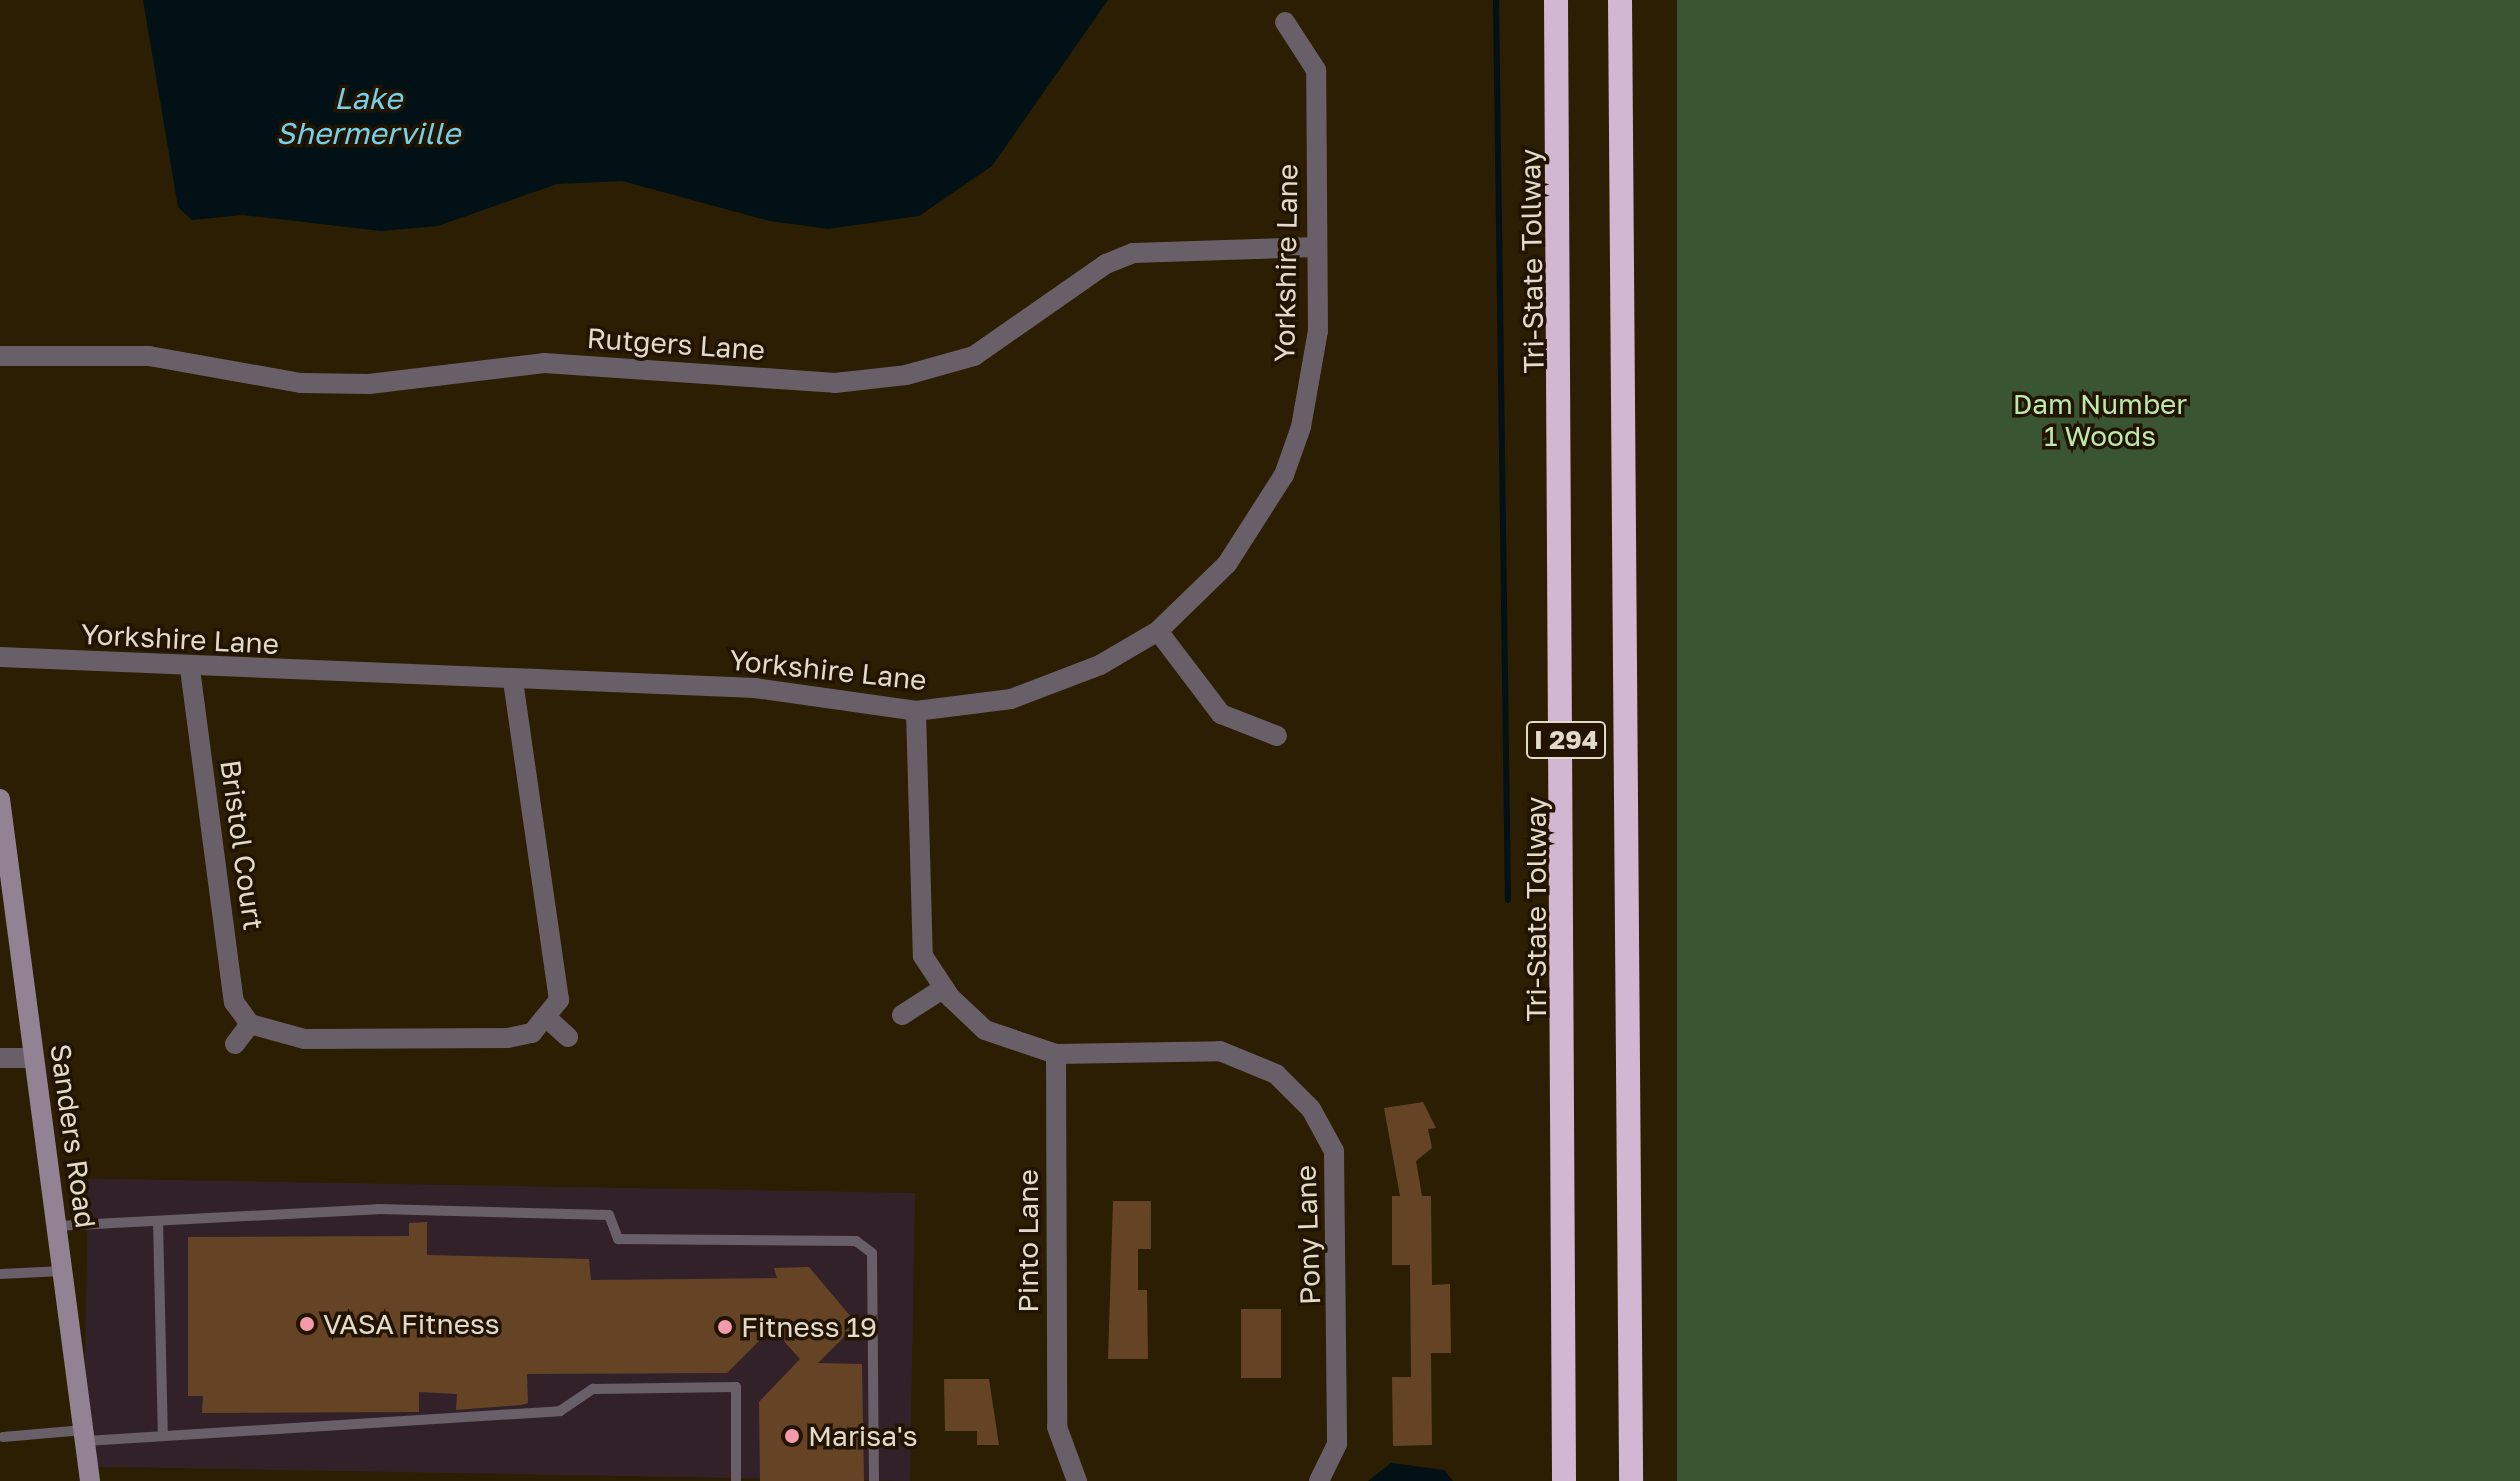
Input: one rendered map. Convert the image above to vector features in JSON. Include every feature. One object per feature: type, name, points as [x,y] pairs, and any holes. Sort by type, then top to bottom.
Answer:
[{"type":"highway","name":"Tri-State Tollway","points":[[1556,0],[1564,372],[1564,1481]]},
{"type":"highway","name":"I 294","points":[[1620,0],[1631,1481]]},
{"type":"main road","name":"Sanders Road","points":[[0,799],[90,1481]]},
{"type":"street","name":"Yorkshire Lane","points":[[0,657],[190,669],[755,688],[916,711],[1038,690],[1158,631],[1227,564],[1284,475],[1312,383],[1316,70],[1285,22]]},
{"type":"street","name":"Rutgers Lane","points":[[0,356],[149,356],[301,383],[369,384],[544,363],[835,383],[906,375],[974,356],[1082,278],[1133,253],[1316,247]]},
{"type":"street","points":[[1158,631],[1221,714],[1277,736]]},
{"type":"street","name":"Bristol Court","points":[[190,669],[234,1002],[250,1024]]},
{"type":"street","points":[[235,1044],[250,1024],[304,1039],[508,1038],[548,1019],[559,1000],[558,977],[513,679]]},
{"type":"street","name":"Pony Lane","points":[[916,711],[923,956],[944,988],[985,1030],[1056,1054],[1220,1051],[1276,1074],[1311,1109],[1334,1151],[1338,1200],[1337,1444],[1319,1481]]},
{"type":"street","points":[[902,1015],[944,988]]},
{"type":"street","points":[[548,1019],[568,1037]]},
{"type":"street","name":"Pinto Lane","points":[[1056,1054],[1057,1427],[1077,1481]]},
{"type":"street","points":[[0,1058],[34,1058]]},
{"type":"lane","points":[[57,1226],[378,1209],[609,1215],[618,1239],[856,1241],[872,1253],[874,1481]]},
{"type":"lane","points":[[158,1221],[163,1436]]},
{"type":"lane","points":[[0,1274],[63,1271]]},
{"type":"lane","points":[[3,1437],[163,1436],[560,1411],[593,1389],[736,1387],[736,1481]]},
{"type":"shaded area","points":[[88,1179],[915,1193],[910,1481],[83,1467]]},
{"type":"green space","name":"Dam Number 1 Woods","points":[[1677,0],[2520,0],[2520,1481],[1677,1481]]},
{"type":"water","name":"Lake Shermerville","points":[[143,0],[1108,0],[992,166],[919,216],[828,229],[770,221],[622,181],[557,184],[438,226],[381,231],[243,215],[192,220],[178,207]]},
{"type":"water","points":[[1391,1463],[1444,1470],[1453,1481],[1368,1481]]},
{"type":"building","points":[[1423,1102],[1436,1128],[1428,1129],[1432,1148],[1416,1161],[1422,1196],[1431,1196],[1432,1285],[1450,1284],[1451,1353],[1431,1353],[1432,1445],[1393,1446],[1392,1377],[1411,1377],[1410,1265],[1392,1265],[1392,1196],[1400,1196],[1384,1108]]},
{"type":"building","points":[[1113,1201],[1151,1201],[1151,1249],[1138,1249],[1138,1290],[1147,1290],[1148,1359],[1108,1359]]},
{"type":"building","points":[[427,1222],[427,1255],[589,1259],[591,1280],[777,1278],[774,1268],[809,1267],[857,1324],[818,1363],[862,1364],[864,1481],[760,1481],[759,1402],[800,1359],[772,1328],[727,1373],[527,1374],[528,1403],[521,1405],[456,1410],[457,1394],[419,1392],[419,1412],[202,1413],[203,1396],[188,1396],[188,1237],[409,1236],[409,1223]]},
{"type":"building","points":[[1241,1309],[1281,1309],[1281,1378],[1241,1378]]},
{"type":"building","points":[[944,1379],[989,1379],[999,1445],[977,1445],[977,1431],[945,1431]]},
{"type":"waterway","points":[[1496,0],[1508,900]]},
{"type":"place","name":"VASA Fitness","points":[[307,1324]]},
{"type":"place","name":"Fitness 19","points":[[725,1327]]},
{"type":"place","name":"Marisa's","points":[[792,1436]]}]
